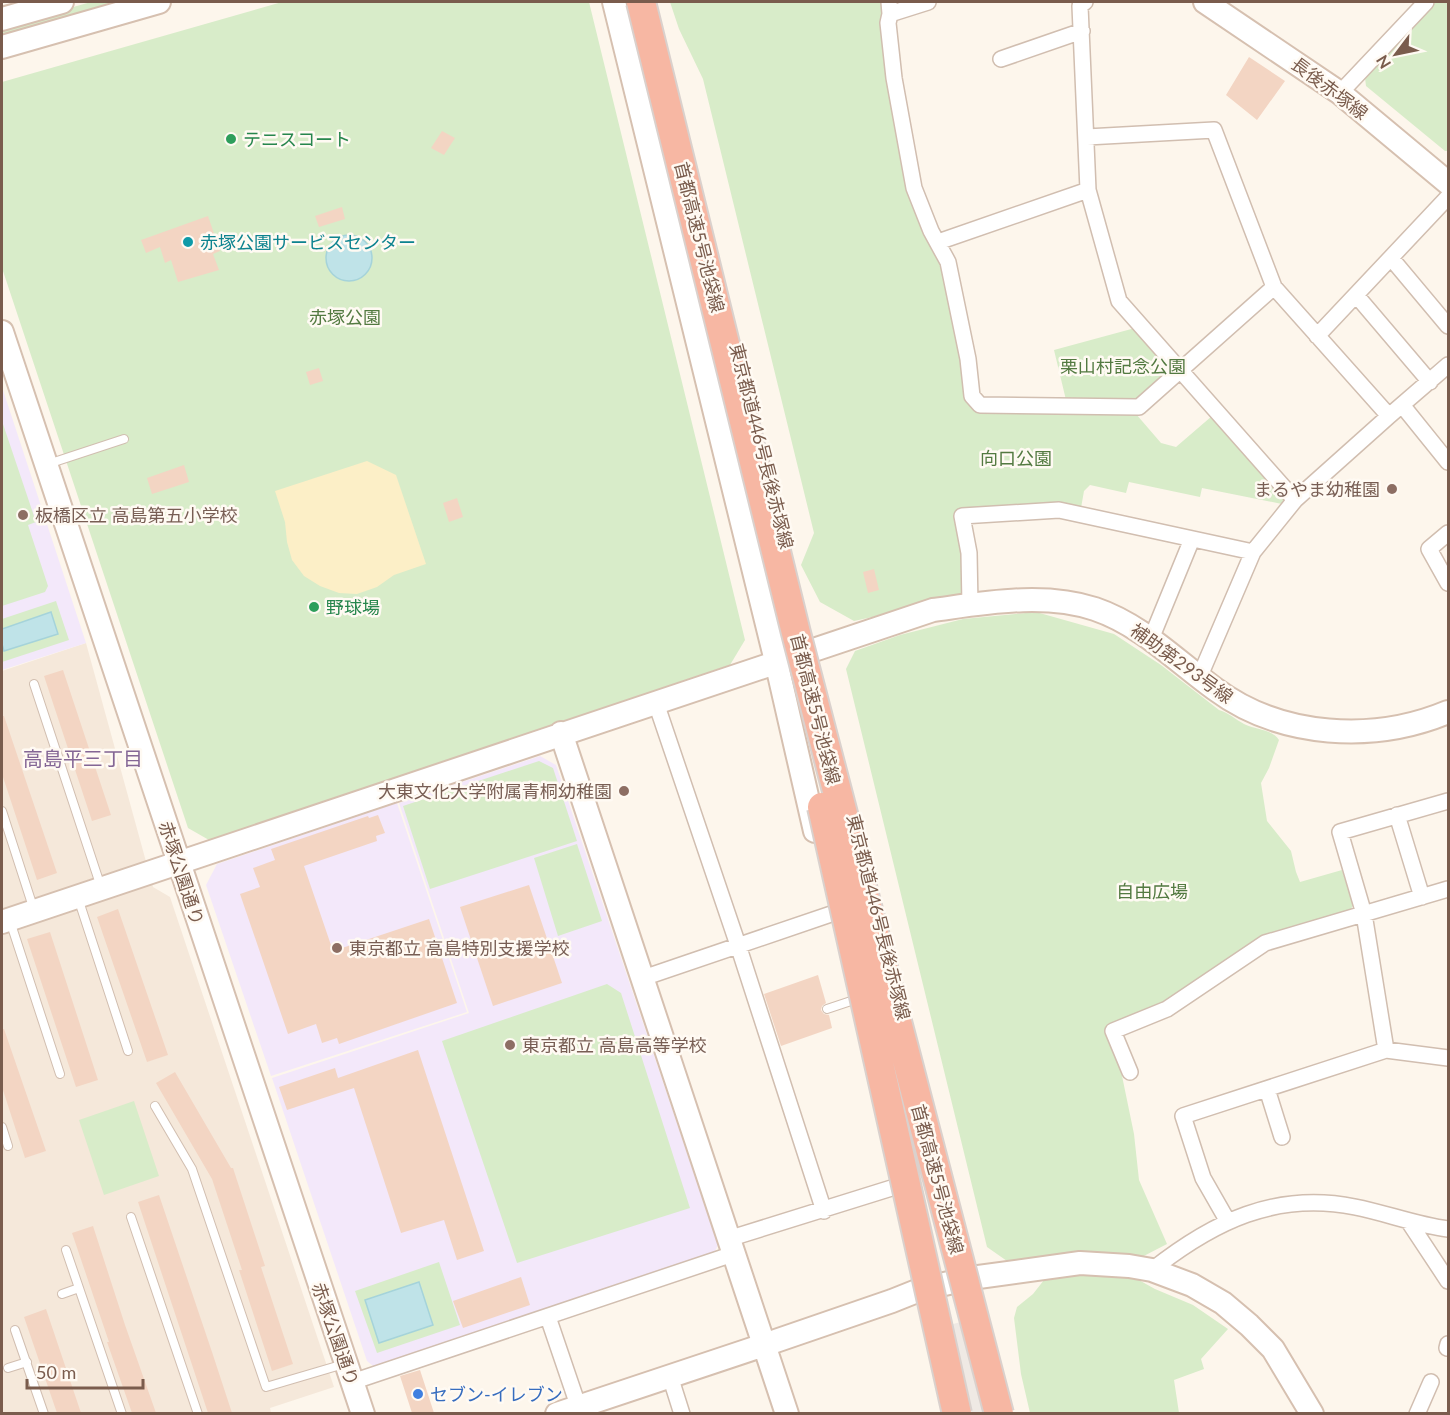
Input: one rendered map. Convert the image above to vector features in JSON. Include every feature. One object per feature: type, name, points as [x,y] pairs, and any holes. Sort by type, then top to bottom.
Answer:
[{"type":"highway","name":"首都高速5号池袋線","points":[[629,2],[819,756],[999,1413]]},
{"type":"highway","name":"首都高速5号池袋線","points":[[641,2],[819,756],[957,1413]]},
{"type":"highway","points":[[819,756],[972,1413]]},
{"type":"highway","points":[[819,756],[984,1413]]},
{"type":"street","points":[[2,19],[62,2]]},
{"type":"street","points":[[2,46],[159,2]]},
{"type":"street","name":"東京都道446号長後赤塚線","points":[[614,2],[776,661],[952,1413]]},
{"type":"street","name":"東京都道446号長後赤塚線","points":[[653,2],[812,650],[1004,1413]]},
{"type":"street","points":[[928,2],[890,8],[888,23],[894,78],[914,188],[948,262],[968,359],[972,396],[980,405],[1139,407],[1274,287]]},
{"type":"street","points":[[1085,2],[1080,6],[1088,190],[1119,301],[1295,500]]},
{"type":"street","name":"長後赤塚線","points":[[1205,2],[1340,93],[1449,183]]},
{"type":"street","points":[[1340,93],[1426,2]]},
{"type":"street","points":[[1001,59],[1082,31]]},
{"type":"street","points":[[1087,137],[1214,130],[1274,287],[1389,416]]},
{"type":"street","points":[[938,242],[1088,190]]},
{"type":"street","points":[[1317,336],[1449,196]]},
{"type":"street","points":[[1391,258],[1449,326]]},
{"type":"street","points":[[1356,295],[1430,381]]},
{"type":"street","name":"赤塚公園通り","points":[[2,332],[7,368],[47,465],[363,1413]]},
{"type":"street","points":[[1199,678],[1253,552],[1295,500],[1449,365]]},
{"type":"street","points":[[1402,405],[1449,462]]},
{"type":"street","points":[[970,605],[969,553],[962,516],[1059,510],[1253,552]]},
{"type":"street","points":[[1449,533],[1429,549],[1449,583]]},
{"type":"street","points":[[1150,639],[1192,539]]},
{"type":"street","name":"補助第293号線","points":[[5,921],[933,610],[1042,600],[1076,604],[1129,624],[1235,703],[1286,723],[1321,730],[1354,732],[1392,728],[1449,712]]},
{"type":"street","points":[[656,703],[738,945],[824,1211]]},
{"type":"street","points":[[561,733],[786,1413]]},
{"type":"street","points":[[1386,1050],[1364,914],[1340,832],[1449,801]]},
{"type":"street","points":[[1397,815],[1422,897]]},
{"type":"street","points":[[1130,1072],[1113,1031],[1167,1009],[1264,943],[1449,889]]},
{"type":"street","points":[[643,978],[834,913]]},
{"type":"street","points":[[1227,1221],[1203,1178],[1183,1116],[1386,1050],[1449,1058]]},
{"type":"street","points":[[1267,1089],[1282,1137]]},
{"type":"street","points":[[349,1373],[548,1317],[824,1211],[898,1186]]},
{"type":"street","points":[[1152,1270],[1176,1251],[1227,1221],[1259,1209],[1310,1202],[1356,1207],[1409,1222],[1449,1229]]},
{"type":"street","points":[[1409,1222],[1449,1281]]},
{"type":"street","points":[[548,1317],[572,1411],[922,1289],[971,1278],[1080,1263],[1129,1266],[1152,1270],[1192,1285],[1223,1303],[1249,1324],[1273,1349],[1312,1413]]},
{"type":"street","points":[[670,1376],[682,1413]]},
{"type":"street","points":[[1416,1413],[1431,1383]]},
{"type":"lane","points":[[47,465],[124,439]]},
{"type":"lane","points":[[34,684],[101,889]]},
{"type":"lane","points":[[2,811],[34,912]]},
{"type":"lane","points":[[78,897],[128,1051]]},
{"type":"lane","points":[[5,921],[60,1074]]},
{"type":"lane","points":[[827,1009],[854,1000]]},
{"type":"lane","points":[[155,1106],[192,1169],[266,1388],[349,1373]]},
{"type":"lane","points":[[2,1128],[8,1146]]},
{"type":"lane","points":[[132,1218],[198,1413]]},
{"type":"lane","points":[[66,1250],[122,1413]]},
{"type":"lane","points":[[62,1294],[79,1288]]},
{"type":"lane","points":[[15,1330],[44,1413]]},
{"type":"lane","points":[[8,1368],[27,1362]]},
{"type":"shaded area","name":"板橋区立 高島第五小学校","points":[[2,387],[86,643],[2,670]]},
{"type":"shaded area","points":[[86,643],[153,887],[170,897],[334,1387],[270,1408],[271,1413],[2,1413],[2,671]]},
{"type":"shaded area","name":"東京都立 高島高等学校","points":[[540,756],[556,765],[718,1245],[714,1253],[373,1366],[367,1361],[272,1078],[469,1013],[399,803]]},
{"type":"shaded area","name":"東京都立 高島特別支援学校","points":[[397,803],[467,1012],[271,1076],[206,885],[217,864]]},
{"type":"shaded area","points":[[968,1320],[991,1413],[968,1413],[946,1326]]},
{"type":"green space","points":[[91,2],[128,2],[2,38],[2,27]]},
{"type":"green space","name":"赤塚公園","points":[[282,2],[589,2],[745,640],[730,665],[209,840],[188,828],[2,268],[2,82]]},
{"type":"green space","name":"向口公園","points":[[670,2],[884,2],[885,7],[881,15],[888,85],[907,189],[922,230],[941,263],[961,359],[965,398],[977,409],[1136,414],[1161,443],[1176,447],[1212,416],[1284,498],[1282,504],[1202,488],[1200,497],[1129,482],[1126,493],[1090,485],[1084,491],[1081,508],[987,508],[954,512],[961,551],[962,594],[946,596],[909,609],[854,621],[820,602],[801,565],[814,533],[703,79],[679,29]]},
{"type":"green space","points":[[1436,2],[1448,2],[1448,151],[1445,151],[1366,86],[1365,78]]},
{"type":"green space","name":"栗山村記念公園","points":[[1135,328],[1168,366],[1168,373],[1142,396],[1131,400],[1066,400],[1054,350]]},
{"type":"green space","points":[[2,421],[36,522],[28,525],[48,586],[45,592],[2,606]]},
{"type":"green space","points":[[56,601],[69,640],[2,662],[2,619]]},
{"type":"green space","name":"自由広場","points":[[1036,612],[1114,634],[1161,665],[1219,710],[1244,724],[1276,736],[1279,740],[1261,783],[1267,821],[1291,851],[1300,882],[1342,870],[1353,905],[1350,911],[1264,936],[1155,1008],[1104,1030],[1121,1071],[1134,1134],[1139,1180],[1167,1244],[1136,1260],[1007,1261],[987,1247],[846,669],[855,651],[900,635],[963,619]]},
{"type":"green space","points":[[539,761],[553,768],[577,841],[430,889],[403,806]]},
{"type":"green space","points":[[577,844],[602,921],[558,936],[534,858]]},
{"type":"green space","points":[[607,984],[621,993],[690,1208],[517,1263],[442,1041]]},
{"type":"green space","points":[[134,1101],[159,1176],[104,1195],[79,1120]]},
{"type":"green space","points":[[439,1262],[460,1325],[377,1353],[355,1291]]},
{"type":"green space","points":[[1076,1272],[1128,1274],[1155,1289],[1193,1305],[1228,1329],[1201,1359],[1204,1369],[1174,1380],[1179,1413],[1030,1413],[1021,1374],[1014,1318],[1017,1307],[1033,1294],[1044,1280]]},
{"type":"sand","points":[[367,461],[396,475],[426,564],[394,575],[377,587],[357,594],[339,593],[320,586],[304,576],[292,560],[285,522],[275,491]]},
{"type":"water","points":[[349,235],[365,242],[372,258],[365,274],[349,281],[333,274],[326,258],[333,242]]},
{"type":"water","points":[[51,612],[58,634],[4,651],[2,629]]},
{"type":"water","points":[[419,1282],[433,1325],[379,1343],[365,1300]]},
{"type":"building","points":[[1249,57],[1285,81],[1257,120],[1226,95]]},
{"type":"building","points":[[442,131],[455,138],[444,155],[431,148]]},
{"type":"building","points":[[342,207],[345,219],[319,227],[315,216]]},
{"type":"building","name":"赤塚公園サービスセンター","points":[[208,216],[220,251],[213,254],[219,270],[178,282],[171,260],[165,263],[160,247],[146,253],[141,240]]},
{"type":"building","points":[[319,368],[323,381],[310,385],[306,372]]},
{"type":"building","points":[[184,465],[189,482],[152,494],[147,478]]},
{"type":"building","points":[[457,498],[463,517],[449,522],[443,503]]},
{"type":"building","points":[[874,569],[879,590],[868,593],[863,572]]},
{"type":"building","points":[[63,670],[111,815],[92,821],[44,676]]},
{"type":"building","points":[[2,716],[4,716],[57,873],[37,880],[2,774]]},
{"type":"building","points":[[378,815],[385,833],[376,836],[377,841],[304,866],[333,951],[429,919],[457,1003],[339,1044],[337,1038],[322,1043],[316,1024],[288,1034],[240,894],[260,887],[253,868],[275,860],[271,849],[368,816],[369,818]]},
{"type":"building","points":[[529,885],[562,983],[493,1006],[460,907]]},
{"type":"building","points":[[118,909],[168,1055],[147,1062],[97,917]]},
{"type":"building","points":[[50,932],[98,1080],[76,1087],[27,939]]},
{"type":"building","points":[[818,975],[826,1003],[821,1010],[824,1014],[829,1015],[832,1028],[781,1046],[764,994]]},
{"type":"building","points":[[2,1029],[4,1029],[46,1151],[25,1158],[2,1087]]},
{"type":"building","points":[[418,1050],[484,1251],[457,1260],[444,1220],[401,1233],[354,1088],[287,1110],[279,1087],[335,1068],[338,1078]]},
{"type":"building","points":[[175,1072],[233,1168],[265,1266],[261,1267],[293,1364],[272,1371],[212,1179],[156,1083]]},
{"type":"building","points":[[159,1195],[232,1413],[208,1413],[138,1202]]},
{"type":"building","points":[[93,1226],[156,1413],[132,1413],[107,1342],[109,1342],[72,1233]]},
{"type":"building","points":[[521,1277],[530,1305],[463,1328],[453,1301]]},
{"type":"building","points":[[46,1309],[81,1413],[57,1413],[24,1317]]},
{"type":"building","points":[[420,1370],[434,1413],[412,1413],[400,1376]]},
{"type":"place","name":"テニスコート","points":[[231,139]]},
{"type":"place","name":"赤塚公園サービスセンター","points":[[188,242]]},
{"type":"place","name":"まるやま幼稚園","points":[[1392,489]]},
{"type":"place","name":"板橋区立 高島第五小学校","points":[[23,515]]},
{"type":"place","name":"野球場","points":[[314,607]]},
{"type":"place","name":"大東文化大学附属青桐幼稚園","points":[[624,791]]},
{"type":"place","name":"東京都立 高島特別支援学校","points":[[337,948]]},
{"type":"place","name":"東京都立 高島高等学校","points":[[510,1045]]},
{"type":"place","name":"セブン-イレブン","points":[[418,1394]]},
{"type":"district","name":"高島平三丁目","points":[[83,758]]}]
